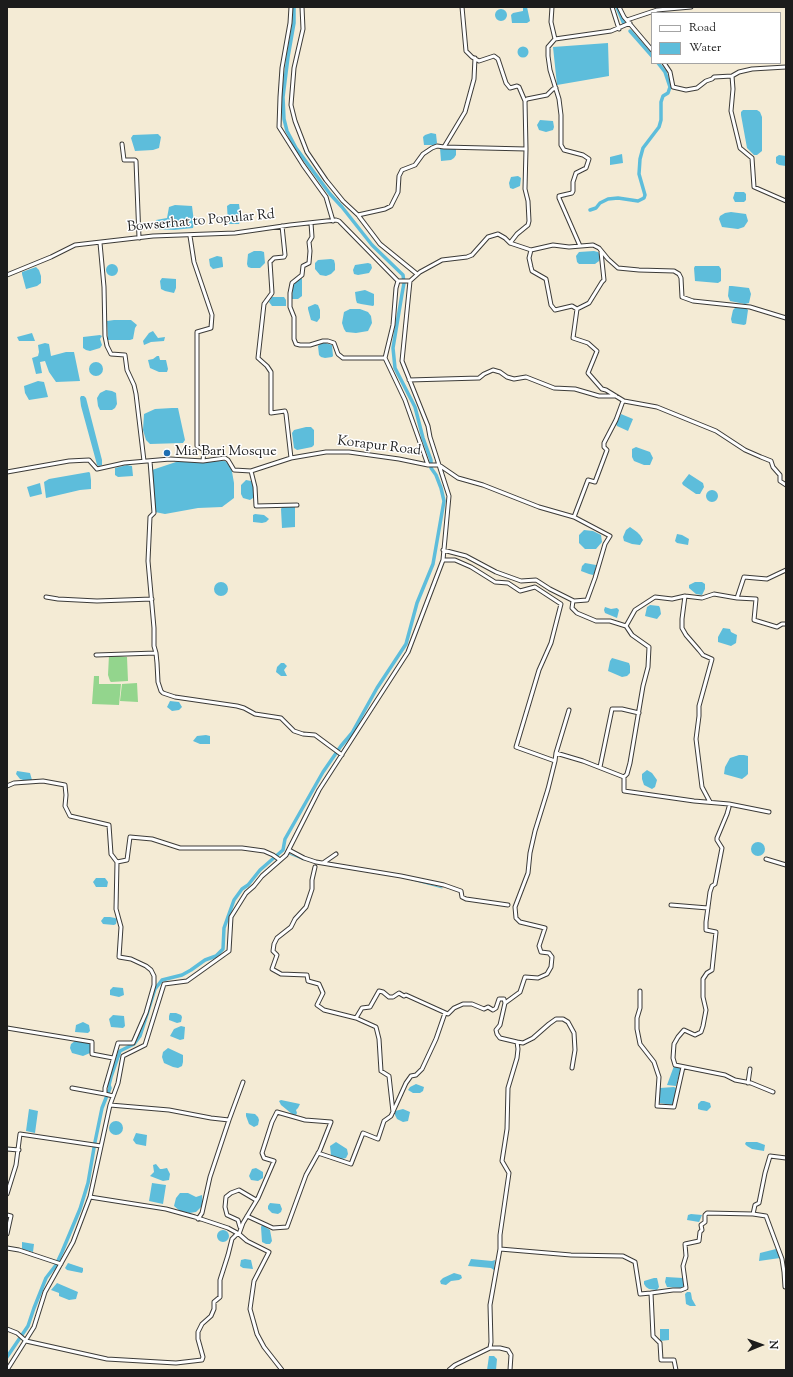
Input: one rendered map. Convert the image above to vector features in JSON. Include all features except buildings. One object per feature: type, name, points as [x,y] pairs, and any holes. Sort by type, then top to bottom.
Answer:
[{"type":"street","points":[[291,7],[282,68],[279,127],[303,165],[326,197],[333,221],[339,221],[344,225],[398,281]]},
{"type":"street","points":[[302,7],[303,29],[294,68],[292,105],[295,121],[307,152],[343,201],[358,215],[380,244],[417,274]]},
{"type":"street","points":[[462,7],[466,51],[479,61],[494,56],[498,59],[506,84],[510,88],[517,86],[519,87],[525,101],[525,189],[528,202],[529,222],[528,225],[517,234],[510,243]]},
{"type":"street","points":[[552,7],[551,22],[555,39]]},
{"type":"street","points":[[612,7],[619,28]]},
{"type":"street","points":[[620,7],[627,20],[651,49]]},
{"type":"street","points":[[627,20],[657,10],[691,7]]},
{"type":"street","points":[[580,246],[559,196],[572,193],[576,173],[586,168],[589,159],[582,155],[564,150],[561,145],[561,115],[556,88],[550,70],[548,47],[555,39],[599,33],[619,28],[630,23]]},
{"type":"street","points":[[444,147],[465,112],[474,80],[475,58]]},
{"type":"street","points":[[665,64],[670,72],[673,87],[692,90],[697,88],[706,80],[714,77],[732,76],[739,72],[752,69],[786,67]]},
{"type":"street","points":[[732,76],[733,89],[731,111],[740,148],[752,158],[754,187],[786,200]]},
{"type":"street","points":[[525,101],[527,99],[547,95],[556,88]]},
{"type":"street","points":[[122,144],[124,160],[136,161],[139,238]]},
{"type":"street","points":[[358,215],[391,206],[398,192],[399,176],[402,170],[415,165],[422,154],[437,146],[526,149]]},
{"type":"street","name":"Bowserhat to Popular Rd","points":[[7,275],[51,258],[76,245],[153,236],[190,236],[235,233],[282,226],[333,221]]},
{"type":"street","points":[[311,223],[312,237],[309,243],[309,263],[303,266],[302,276],[292,283],[290,293],[290,307],[294,317],[294,339],[296,344],[310,345],[323,340],[334,343],[338,354],[343,358],[385,358]]},
{"type":"street","points":[[282,226],[285,255],[274,258],[270,262],[272,293],[264,304],[258,358],[271,372],[271,412],[285,411],[286,414],[291,458]]},
{"type":"street","points":[[7,1370],[34,1327],[46,1292],[73,1242],[90,1197],[112,1096],[118,1083],[123,1056],[146,1045],[164,984],[187,981],[229,951],[231,917],[246,893],[278,860],[286,855],[340,754],[408,652],[443,560],[449,496],[438,464],[428,426],[402,361],[409,281],[417,274],[442,260],[467,257],[472,254],[489,236],[498,234],[510,243],[531,250],[553,245],[569,247],[593,245],[599,248],[618,268],[674,271],[679,274],[681,278],[682,297],[692,301],[750,307],[786,318]]},
{"type":"street","points":[[190,236],[194,262],[212,315],[212,328],[196,332],[197,446],[204,450],[203,461]]},
{"type":"street","points":[[100,243],[104,287],[105,336],[111,354],[117,356],[125,355],[127,370],[134,385],[136,394],[144,461]]},
{"type":"street","points":[[531,250],[529,258],[532,271],[546,280],[551,305],[555,310],[572,306],[577,309]]},
{"type":"street","points":[[577,309],[589,303],[604,280],[600,250]]},
{"type":"street","points":[[398,281],[409,281]]},
{"type":"street","points":[[398,281],[393,325],[385,358],[405,400],[429,465]]},
{"type":"street","points":[[577,309],[573,338],[588,343],[597,351],[588,374],[602,389],[623,401],[657,408],[716,431],[745,450],[771,461],[773,467],[780,475],[780,481],[786,485]]},
{"type":"street","points":[[409,380],[479,378],[493,370],[500,372],[507,377],[514,379],[526,377],[554,388],[575,389],[599,396],[616,396]]},
{"type":"street","points":[[574,517],[588,480],[595,482],[607,450],[604,447],[604,443],[616,420],[623,401]]},
{"type":"street","name":"Korapur Road","points":[[7,472],[69,461],[89,460],[98,468],[124,462],[170,459],[203,461],[225,458],[234,470],[251,470],[291,458],[326,452],[349,452],[429,465],[438,464]]},
{"type":"street","points":[[150,461],[154,513],[150,517],[148,561],[158,682],[163,693],[192,700],[240,707],[255,714],[280,718],[294,731],[303,734],[315,735],[340,754]]},
{"type":"street","points":[[438,464],[458,478],[483,485],[539,507],[574,517],[610,536],[605,544],[595,578],[586,600],[574,601],[536,580],[521,581],[496,572],[466,556],[443,550]]},
{"type":"street","points":[[251,470],[255,487],[256,506],[276,504],[297,505]]},
{"type":"street","points":[[443,560],[455,560],[471,567],[496,582],[508,583],[520,591],[535,587],[561,604],[551,643],[539,670],[516,747],[555,761]]},
{"type":"street","points":[[737,598],[744,577],[767,579],[786,570]]},
{"type":"street","points":[[626,626],[635,610],[655,597],[672,598],[685,596],[702,598],[714,594],[737,598],[756,599],[754,620],[777,627],[782,624],[786,624]]},
{"type":"street","points":[[685,596],[682,628],[703,655],[712,659],[699,706],[696,739],[702,787],[710,802]]},
{"type":"street","points":[[46,597],[97,601],[152,599]]},
{"type":"street","points":[[574,601],[572,608],[577,613],[596,621],[610,621],[626,626],[632,635],[650,647],[648,666],[643,686],[630,763],[627,774],[624,777],[624,791],[748,807],[769,812]]},
{"type":"street","points":[[96,655],[156,653]]},
{"type":"street","points":[[600,767],[612,709],[622,709],[639,713]]},
{"type":"street","points":[[569,710],[556,753],[548,789],[534,831],[528,873],[515,908],[516,918],[520,922],[545,928],[539,946],[541,952],[549,953],[552,956],[551,967],[547,974],[542,977],[525,977],[520,992],[505,1003],[500,1025],[496,1030],[496,1034],[500,1038],[523,1043],[533,1038],[556,1019],[563,1019],[568,1022],[574,1033],[575,1050],[572,1068]]},
{"type":"street","points":[[556,753],[600,767],[624,777]]},
{"type":"street","points":[[7,786],[14,783],[43,781],[65,785],[65,806],[70,816],[109,825],[111,854],[117,862],[116,909],[121,927],[119,957],[130,959],[146,966],[154,976],[154,985],[146,1013],[133,1043],[118,1043],[105,1088],[105,1094]]},
{"type":"street","points":[[729,807],[717,838],[722,848],[715,884],[712,886],[710,892],[708,908],[706,930],[716,932],[712,970],[707,973],[703,979],[705,1015],[701,1032],[695,1035],[684,1030],[674,1044],[673,1053],[675,1065],[724,1075],[773,1092]]},
{"type":"street","points":[[117,862],[127,860],[130,837],[152,839],[180,848],[242,848],[264,851],[273,855],[278,860]]},
{"type":"street","points":[[289,850],[304,858],[323,863],[444,885],[461,891],[462,897],[466,899],[508,905]]},
{"type":"street","points":[[323,863],[336,854]]},
{"type":"street","points":[[766,859],[786,865]]},
{"type":"street","points":[[315,867],[312,880],[312,889],[306,907],[295,919],[291,927],[277,938],[274,944],[273,951],[278,955],[272,969],[281,974],[307,975],[308,981],[319,984],[323,993],[316,1005],[324,1010],[356,1018],[376,1026],[379,1039],[381,1071],[389,1076],[393,1112]]},
{"type":"street","points":[[671,905],[708,908]]},
{"type":"street","points":[[356,1018],[362,1008],[370,1007],[379,991],[383,992],[389,997],[393,997],[399,993],[404,996],[406,995],[448,1014],[454,1008],[467,1003],[484,1009],[488,1007],[493,1010],[496,1008],[499,999],[504,1000],[505,1003]]},
{"type":"street","points":[[640,991],[640,1008],[637,1018],[637,1029],[640,1044],[654,1062],[659,1077],[657,1106],[674,1107],[683,1067]]},
{"type":"street","points":[[318,1153],[351,1164],[363,1133],[378,1139],[384,1121],[391,1116],[406,1083],[411,1076],[416,1075],[422,1069],[436,1039],[445,1013]]},
{"type":"street","points":[[335,1019],[337,1014]]},
{"type":"street","points":[[7,1028],[92,1042],[92,1054],[113,1058]]},
{"type":"street","points":[[490,1348],[490,1305],[500,1249],[500,1235],[509,1173],[502,1161],[507,1129],[508,1088],[517,1058],[517,1042]]},
{"type":"street","points":[[748,1083],[750,1069]]},
{"type":"street","points":[[198,1219],[202,1213],[210,1177],[243,1082]]},
{"type":"street","points":[[72,1088],[112,1096]]},
{"type":"street","points":[[110,1105],[169,1110],[229,1120]]},
{"type":"street","points":[[7,1329],[22,1337],[26,1341],[107,1359],[176,1363],[202,1360],[203,1357],[198,1339],[198,1332],[202,1324],[211,1316],[214,1309],[214,1302],[220,1297],[220,1280],[232,1239],[239,1234],[240,1229],[247,1216],[256,1200],[274,1161],[264,1158],[262,1153],[272,1122],[277,1112],[305,1120],[331,1122],[318,1153],[306,1175],[287,1227],[273,1228],[247,1216]]},
{"type":"street","points":[[7,1194],[19,1150],[20,1134],[101,1146]]},
{"type":"street","points":[[7,1148],[19,1150]]},
{"type":"street","points":[[754,1214],[755,1205],[759,1203],[764,1173],[770,1156],[786,1158]]},
{"type":"street","points":[[240,1229],[238,1220],[227,1215],[225,1207],[226,1197],[239,1190],[256,1200]]},
{"type":"street","points":[[90,1197],[166,1209],[228,1228],[239,1234],[247,1241],[269,1252],[254,1281],[250,1309],[256,1334],[282,1370]]},
{"type":"street","points":[[500,1249],[570,1255],[623,1256],[634,1262],[640,1294],[681,1290],[686,1288],[683,1266],[686,1256],[685,1244],[699,1241],[702,1225],[705,1222],[705,1215],[707,1213],[754,1214],[766,1216],[780,1256],[786,1287]]},
{"type":"street","points":[[7,1215],[11,1216],[7,1234]]},
{"type":"street","points":[[7,1248],[61,1263]]},
{"type":"street","points":[[780,1256],[786,1254]]},
{"type":"street","points":[[651,1293],[653,1336],[660,1343],[661,1360],[674,1360],[676,1370]]},
{"type":"street","points":[[449,1370],[455,1365],[490,1348],[508,1350],[511,1357],[510,1370]]},
{"type":"green space","points":[[109,655],[127,657],[128,681],[110,681],[108,675]]},
{"type":"green space","points":[[94,676],[99,676],[99,684],[121,684],[119,705],[92,704]]},
{"type":"green space","points":[[137,683],[138,702],[120,701],[122,684]]},
{"type":"water","points":[[523,7],[527,7],[530,21],[527,23],[512,23],[511,15],[513,13],[523,11]]},
{"type":"water","points":[[501,9],[505,11],[507,15],[505,19],[501,21],[497,19],[495,15],[497,11]]},
{"type":"water","points":[[608,43],[609,76],[557,85],[553,47]]},
{"type":"water","points":[[523,46],[527,48],[529,52],[527,56],[523,58],[519,56],[517,52],[519,48]]},
{"type":"water","points":[[743,110],[757,110],[760,112],[762,117],[762,151],[757,155],[754,155],[747,148],[741,115]]},
{"type":"water","points":[[540,120],[553,121],[553,130],[546,132],[539,130],[537,125]]},
{"type":"water","points":[[431,133],[436,134],[437,143],[435,145],[424,145],[423,137]]},
{"type":"water","points":[[158,134],[161,137],[159,148],[153,150],[135,151],[131,138],[133,135]]},
{"type":"water","points":[[440,148],[456,149],[456,155],[451,160],[441,161]]},
{"type":"water","points":[[622,154],[623,163],[610,165],[610,157]]},
{"type":"water","points":[[779,155],[786,156],[786,166],[776,163],[776,157]]},
{"type":"water","points":[[518,176],[521,178],[520,186],[513,189],[510,188],[509,183],[511,177]]},
{"type":"water","points":[[735,192],[744,192],[746,194],[746,200],[744,202],[735,202],[733,198]]},
{"type":"water","points":[[230,204],[239,204],[241,219],[239,224],[228,223],[227,206]]},
{"type":"water","points":[[175,205],[192,206],[194,222],[193,228],[174,230],[156,229],[156,220],[167,218],[169,207]]},
{"type":"water","points":[[731,212],[746,214],[748,221],[744,227],[738,229],[722,227],[719,219],[720,216]]},
{"type":"water","points":[[254,251],[264,252],[265,263],[260,268],[248,267],[248,254]]},
{"type":"water","points":[[579,252],[598,252],[600,256],[599,261],[595,264],[579,264],[577,262],[576,256]]},
{"type":"water","points":[[217,256],[222,257],[223,267],[213,269],[210,266],[209,259]]},
{"type":"water","points":[[318,260],[334,260],[335,270],[326,276],[320,275],[315,269],[315,263]]},
{"type":"water","points":[[110,264],[114,264],[118,270],[114,276],[110,276],[106,272],[106,268]]},
{"type":"water","points":[[371,264],[372,268],[369,273],[358,275],[354,274],[353,270],[355,265]]},
{"type":"water","points":[[695,266],[719,266],[721,269],[721,281],[718,283],[695,281]]},
{"type":"water","points":[[36,267],[41,276],[41,283],[37,286],[26,289],[22,272]]},
{"type":"water","points":[[162,278],[176,279],[176,288],[174,293],[161,289],[160,281]]},
{"type":"water","points":[[302,278],[302,296],[298,299],[292,299],[293,285]]},
{"type":"water","points":[[729,286],[749,288],[751,294],[749,303],[745,304],[730,301],[728,296]]},
{"type":"water","points":[[365,290],[374,294],[373,306],[357,303],[355,292]]},
{"type":"water","points":[[272,297],[284,297],[286,300],[286,306],[272,306],[269,302]]},
{"type":"water","points":[[315,304],[318,305],[320,310],[320,318],[317,322],[311,320],[308,309],[308,307]]},
{"type":"water","points":[[735,308],[746,308],[748,310],[746,324],[732,323],[731,319]]},
{"type":"water","points":[[350,309],[360,309],[368,312],[371,316],[372,323],[368,331],[356,333],[346,332],[342,323],[344,312]]},
{"type":"water","points":[[131,320],[137,325],[133,339],[108,340],[107,321]]},
{"type":"water","points":[[153,331],[158,338],[165,337],[164,341],[151,342],[144,345],[143,341],[149,333]]},
{"type":"water","points":[[32,333],[35,341],[19,341],[17,337]]},
{"type":"water","points":[[102,336],[100,339],[102,345],[100,348],[90,351],[83,348],[83,337]]},
{"type":"water","points":[[322,342],[332,345],[332,357],[325,358],[319,355],[318,346]]},
{"type":"water","points":[[45,343],[49,344],[51,356],[66,352],[74,352],[80,381],[56,382],[49,372],[45,361],[40,362],[42,373],[36,374],[32,358],[38,356],[38,345]]},
{"type":"water","points":[[159,356],[160,360],[166,360],[168,369],[167,372],[159,372],[150,368],[148,360]]},
{"type":"water","points":[[93,362],[99,362],[103,366],[103,372],[99,376],[93,376],[89,372],[89,366]]},
{"type":"water","points":[[38,381],[44,382],[48,397],[29,400],[25,393],[24,386]]},
{"type":"water","points":[[106,390],[116,393],[117,404],[112,410],[100,410],[97,398],[100,393]]},
{"type":"water","points":[[81,396],[86,398],[102,460],[102,465],[99,466],[97,465],[81,406]]},
{"type":"water","points":[[178,408],[185,440],[183,443],[150,444],[146,440],[143,430],[144,414],[155,409]]},
{"type":"water","points":[[621,414],[633,419],[628,431],[617,426],[616,424]]},
{"type":"water","points":[[311,427],[314,430],[314,445],[312,447],[297,450],[294,448],[292,433],[294,430]]},
{"type":"water","points":[[636,447],[650,452],[653,458],[650,465],[644,465],[634,461],[632,457],[632,449]]},
{"type":"water","points":[[225,461],[231,466],[234,483],[234,498],[222,507],[198,508],[165,514],[155,512],[152,470],[176,462]]},
{"type":"water","points":[[127,465],[132,466],[133,476],[118,477],[115,475],[115,468]]},
{"type":"water","points":[[89,472],[91,489],[46,498],[44,482],[49,479]]},
{"type":"water","points":[[689,474],[703,483],[704,487],[700,494],[696,494],[683,485],[682,483]]},
{"type":"water","points":[[246,480],[251,481],[253,485],[253,498],[250,500],[243,498],[241,494],[241,485]]},
{"type":"water","points":[[40,483],[42,494],[30,497],[27,487]]},
{"type":"water","points":[[710,490],[714,490],[718,496],[714,502],[710,502],[706,498],[706,494]]},
{"type":"water","points":[[295,506],[295,527],[282,528],[282,507]]},
{"type":"water","points":[[253,515],[264,515],[269,519],[262,523],[253,522]]},
{"type":"water","points":[[630,527],[640,535],[643,540],[640,545],[624,541],[623,537],[626,530]]},
{"type":"water","points":[[584,530],[593,531],[601,535],[602,542],[596,549],[585,549],[579,543],[579,535]]},
{"type":"water","points":[[677,534],[689,539],[688,545],[677,543],[675,541]]},
{"type":"water","points":[[585,563],[596,565],[595,573],[593,575],[581,571],[582,566]]},
{"type":"water","points":[[218,582],[224,582],[228,586],[228,592],[224,596],[218,596],[214,592],[214,586]]},
{"type":"water","points":[[695,582],[702,582],[705,584],[705,589],[702,595],[696,594],[689,588],[689,585]]},
{"type":"water","points":[[650,605],[659,606],[660,608],[661,614],[657,619],[645,616],[647,607]]},
{"type":"water","points":[[605,607],[611,609],[617,608],[619,610],[617,618],[605,613]]},
{"type":"water","points":[[723,628],[730,629],[731,632],[737,635],[736,643],[731,646],[718,642],[718,637]]},
{"type":"water","points":[[612,658],[629,663],[630,673],[627,676],[622,677],[608,671]]},
{"type":"water","points":[[281,663],[284,663],[287,666],[284,670],[287,676],[281,676],[276,672],[277,667]]},
{"type":"water","points":[[170,701],[179,702],[182,707],[179,710],[172,711],[167,707]]},
{"type":"water","points":[[197,736],[210,736],[210,744],[200,744],[193,741]]},
{"type":"water","points":[[739,755],[748,756],[748,774],[742,779],[724,774],[725,767],[730,758]]},
{"type":"water","points":[[647,770],[652,773],[657,780],[655,787],[652,789],[644,785],[642,779],[642,774]]},
{"type":"water","points":[[17,771],[30,773],[32,780],[30,782],[20,779],[16,774]]},
{"type":"water","points":[[758,842],[763,844],[765,849],[763,854],[758,856],[753,854],[751,849],[753,844]]},
{"type":"water","points":[[96,878],[105,878],[108,882],[107,887],[96,887],[93,882]]},
{"type":"water","points":[[104,917],[117,919],[116,924],[103,924],[101,921]]},
{"type":"water","points":[[113,987],[123,988],[124,995],[119,997],[110,995],[110,990]]},
{"type":"water","points":[[170,1013],[181,1015],[181,1022],[177,1023],[169,1020]]},
{"type":"water","points":[[113,1015],[124,1016],[125,1026],[123,1028],[111,1027],[109,1019]]},
{"type":"water","points":[[83,1022],[89,1025],[90,1031],[88,1033],[75,1032],[76,1025]]},
{"type":"water","points":[[181,1026],[185,1027],[184,1039],[180,1040],[170,1036],[174,1029]]},
{"type":"water","points":[[75,1041],[90,1043],[90,1053],[83,1056],[72,1053],[70,1048],[71,1044]]},
{"type":"water","points":[[168,1048],[183,1055],[182,1066],[178,1068],[164,1063],[162,1057],[163,1052]]},
{"type":"water","points":[[674,1066],[681,1068],[676,1086],[667,1085]]},
{"type":"water","points":[[416,1084],[424,1087],[423,1091],[420,1093],[413,1093],[408,1090],[410,1087]]},
{"type":"water","points":[[660,1088],[676,1088],[673,1105],[659,1103]]},
{"type":"water","points":[[281,1100],[300,1104],[296,1110],[296,1115],[292,1114],[281,1105],[279,1101]]},
{"type":"water","points":[[701,1101],[710,1103],[711,1107],[707,1111],[698,1109],[698,1104]]},
{"type":"water","points":[[29,1109],[38,1111],[35,1133],[26,1131]]},
{"type":"water","points":[[403,1109],[410,1112],[408,1121],[403,1122],[397,1119],[395,1111]]},
{"type":"water","points":[[246,1113],[255,1114],[258,1117],[258,1125],[254,1127],[249,1124]]},
{"type":"water","points":[[113,1121],[119,1121],[123,1125],[123,1131],[119,1135],[113,1135],[109,1131],[109,1125]]},
{"type":"water","points":[[136,1133],[147,1135],[146,1146],[136,1144],[133,1140]]},
{"type":"water","points":[[336,1142],[347,1149],[348,1154],[346,1158],[342,1159],[331,1155],[330,1146]]},
{"type":"water","points":[[746,1142],[757,1142],[765,1145],[764,1151],[752,1149],[745,1144]]},
{"type":"water","points":[[156,1164],[160,1169],[167,1168],[170,1174],[169,1180],[163,1181],[150,1176],[154,1172],[153,1165]]},
{"type":"water","points":[[256,1168],[263,1172],[263,1178],[258,1181],[251,1180],[249,1176],[252,1169]]},
{"type":"water","points":[[152,1183],[166,1185],[163,1204],[149,1201]]},
{"type":"water","points":[[180,1193],[188,1193],[196,1197],[202,1195],[203,1205],[196,1212],[189,1213],[180,1211],[174,1206],[176,1198]]},
{"type":"water","points":[[270,1203],[280,1204],[282,1209],[281,1212],[278,1214],[272,1213],[268,1209]]},
{"type":"water","points":[[688,1215],[702,1215],[699,1222],[687,1220]]},
{"type":"water","points":[[262,1225],[270,1230],[272,1241],[270,1244],[262,1242]]},
{"type":"water","points":[[221,1230],[225,1230],[229,1236],[225,1242],[221,1242],[217,1238],[217,1234]]},
{"type":"water","points":[[22,1242],[34,1244],[33,1252],[22,1249]]},
{"type":"water","points":[[776,1249],[780,1258],[759,1261],[760,1253]]},
{"type":"water","points":[[471,1259],[495,1260],[494,1270],[491,1268],[468,1266]]},
{"type":"water","points":[[241,1260],[251,1260],[253,1269],[243,1268],[240,1266]]},
{"type":"water","points":[[68,1263],[83,1268],[82,1273],[67,1270],[65,1268]]},
{"type":"water","points":[[454,1273],[461,1275],[462,1278],[451,1281],[446,1285],[441,1284],[440,1281],[443,1278]]},
{"type":"water","points":[[666,1277],[683,1278],[684,1286],[681,1288],[667,1287],[665,1282]]},
{"type":"water","points":[[657,1278],[658,1282],[659,1287],[657,1290],[649,1289],[644,1284],[644,1281]]},
{"type":"water","points":[[57,1283],[78,1292],[76,1299],[69,1300],[59,1296],[59,1293],[51,1290]]},
{"type":"water","points":[[687,1292],[691,1293],[692,1299],[696,1306],[686,1304],[685,1294]]},
{"type":"water","points":[[660,1329],[669,1329],[669,1340],[660,1341]]},
{"type":"water","points":[[489,1356],[494,1356],[497,1359],[496,1370],[487,1370]]},
{"type":"waterway","points":[[7,1357],[28,1326],[46,1278],[56,1265],[80,1209],[88,1183],[102,1108],[110,1088],[109,1085],[111,1077],[120,1051],[134,1044],[140,1036],[155,989],[162,980],[182,975],[205,960],[216,956],[223,949],[224,928],[234,900],[260,870],[283,850],[285,839],[323,772],[352,733],[377,688],[406,644],[417,603],[433,564],[444,501],[436,475],[431,468],[431,460],[423,438],[415,407],[395,368],[393,348],[404,283],[403,275],[372,245],[330,194],[296,148],[287,131],[284,119],[283,97],[294,23],[294,7]]},
{"type":"waterway","points":[[617,7],[624,24]]},
{"type":"waterway","points":[[630,31],[651,55]]},
{"type":"waterway","points":[[590,210],[596,208],[600,203],[608,199],[618,198],[638,201],[644,198],[645,195],[639,174],[640,159],[643,148],[659,127],[661,120],[661,102],[663,96],[668,93],[670,87],[665,72],[659,64]]},
{"type":"waterway","points":[[289,854],[304,860]]},
{"type":"waterway","points":[[319,864],[405,878],[442,888]]},
{"type":"place","name":"Mia Bari Mosque","points":[[167,453]]}]
